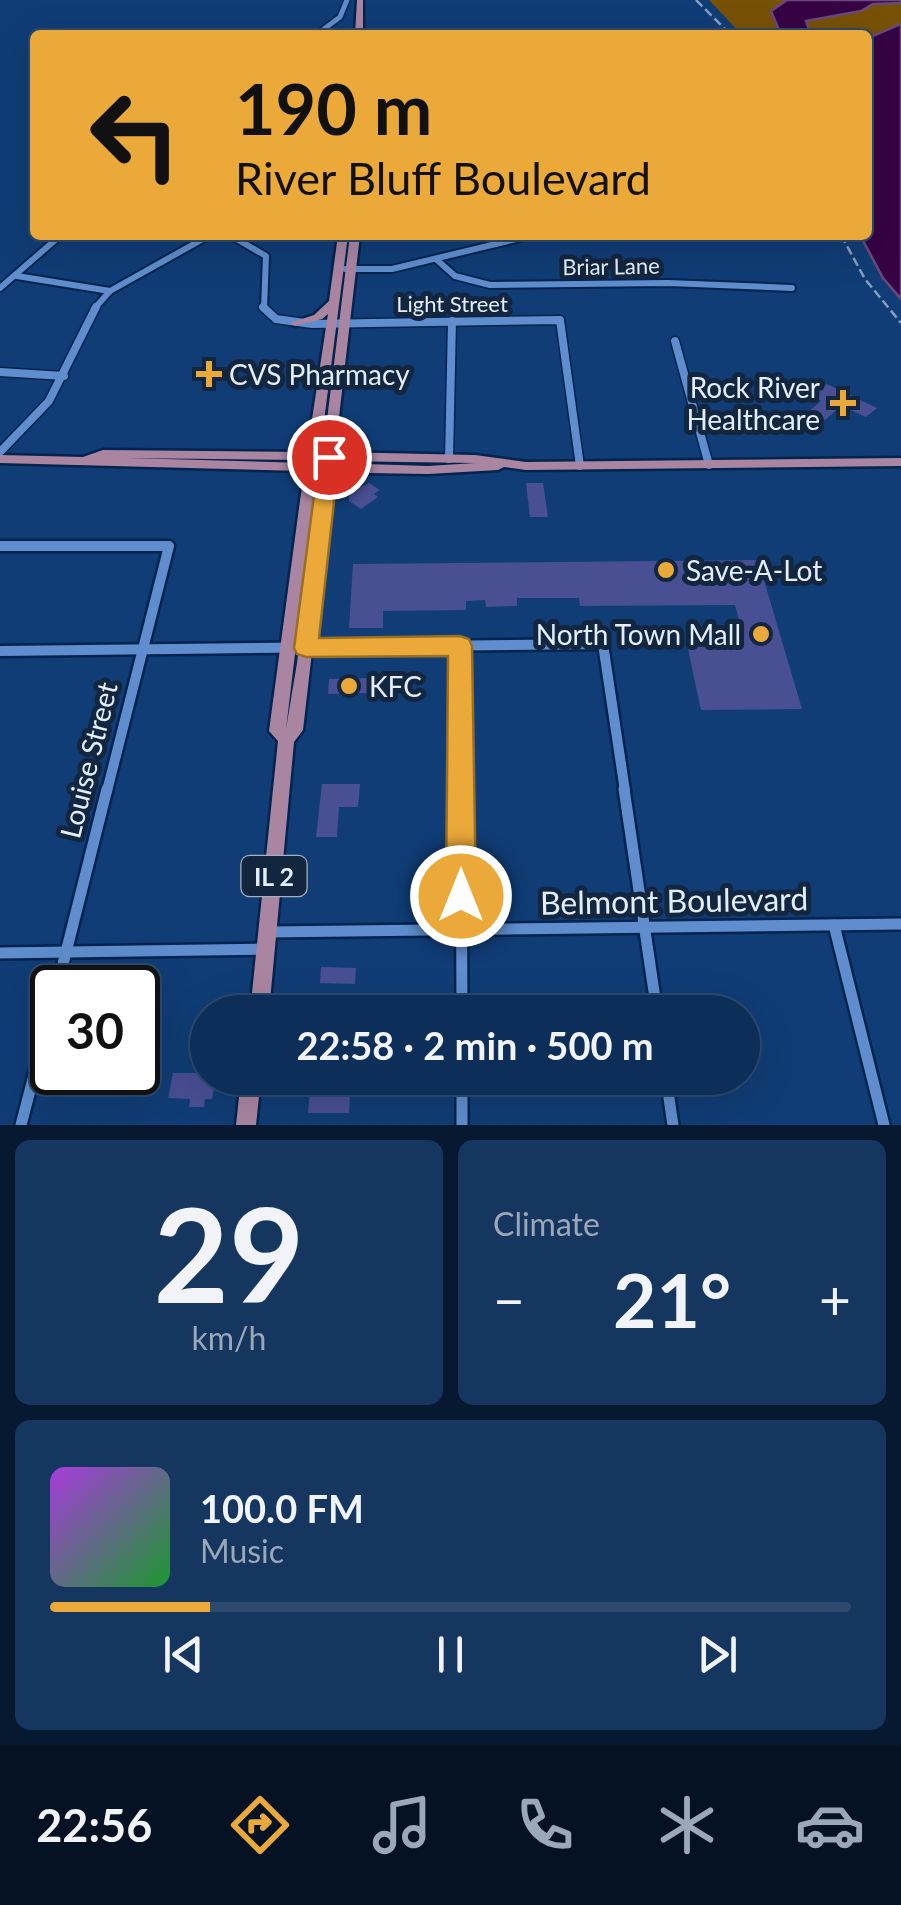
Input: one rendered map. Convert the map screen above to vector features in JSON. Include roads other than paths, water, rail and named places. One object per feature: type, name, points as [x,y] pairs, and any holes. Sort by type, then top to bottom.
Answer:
[{"type":"main road","points":[[358,30],[360,0]]},
{"type":"main road","points":[[368,30],[369,0]]},
{"type":"main road","name":"IL 2","points":[[261,995],[286,740],[295,730],[333,433],[345,269],[343,240]]},
{"type":"main road","name":"IL 2","points":[[286,740],[277,731],[303,504],[330,341],[339,322],[336,300],[354,240]]},
{"type":"main road","points":[[295,322],[318,317],[336,300]]},
{"type":"main road","points":[[295,322],[315,329],[330,341]]},
{"type":"main road","points":[[264,461],[317,429]]},
{"type":"main road","points":[[333,433],[346,446],[382,458]]},
{"type":"main road","points":[[0,455],[102,464],[264,461],[369,469],[901,462]]},
{"type":"main road","points":[[328,463],[382,458],[494,460],[502,465]]},
{"type":"main road","points":[[264,461],[295,480],[303,504]]},
{"type":"main road","points":[[321,505],[341,484],[369,469]]},
{"type":"main road","points":[[246,1125],[250,1095]]},
{"type":"street","points":[[323,30],[340,18],[346,10],[346,0]]},
{"type":"street","points":[[0,288],[56,240]]},
{"type":"street","points":[[0,455],[36,418],[64,376],[89,315],[110,291],[201,240]]},
{"type":"street","points":[[239,240],[266,256],[260,300],[263,308],[276,320],[295,322]]},
{"type":"street","points":[[345,269],[392,269],[514,240]]},
{"type":"street","name":"Briar Lane","points":[[437,260],[455,276],[490,285],[668,283],[792,288]]},
{"type":"street","points":[[17,276],[110,291]]},
{"type":"street","name":"Light Street","points":[[295,322],[560,320],[580,466]]},
{"type":"street","points":[[449,459],[452,321]]},
{"type":"street","points":[[675,341],[709,465]]},
{"type":"street","points":[[0,372],[64,376]]},
{"type":"street","name":"Louise Street","points":[[0,546],[169,546],[63,965]]},
{"type":"street","points":[[0,651],[603,644],[654,995]]},
{"type":"street","points":[[460,646],[462,995]]},
{"type":"street","name":"Belmont Boulevard","points":[[0,953],[462,931],[901,924]]},
{"type":"street","points":[[834,925],[884,1125]]},
{"type":"street","points":[[21,1125],[30,1090]]},
{"type":"street","points":[[462,1095],[462,1125]]},
{"type":"street","points":[[669,1095],[673,1125]]},
{"type":"railway","points":[[696,0],[726,30]]},
{"type":"railway","points":[[844,240],[865,279],[901,323]]},
{"type":"place","name":"CVS Pharmacy","points":[[209,374]]},
{"type":"place","name":"Rock River Healthcare","points":[[843,403]]},
{"type":"place","name":"Save-A-Lot","points":[[666,570]]},
{"type":"place","name":"North Town Mall","points":[[761,634]]},
{"type":"place","name":"KFC","points":[[349,686]]}]
